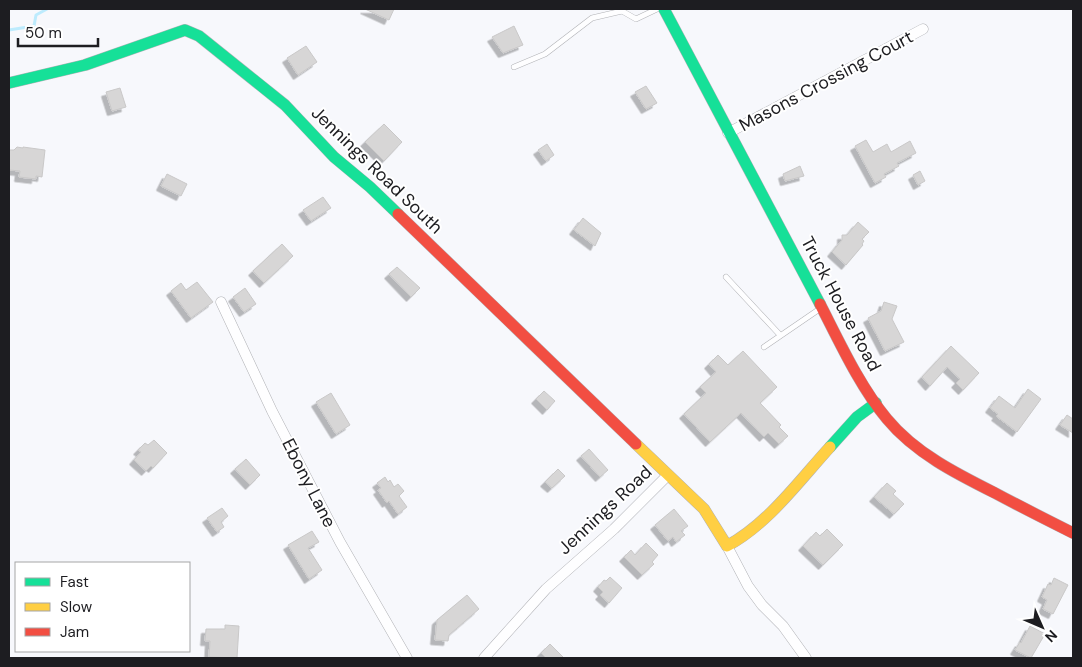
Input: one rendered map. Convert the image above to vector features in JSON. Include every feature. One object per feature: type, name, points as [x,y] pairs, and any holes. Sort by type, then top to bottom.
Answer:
[{"type":"street","name":"Truck House Road","points":[[664,9],[821,307],[886,418],[920,450],[961,476],[1073,533]]},
{"type":"street","name":"Masons Crossing Court","points":[[728,133],[923,29]]},
{"type":"street","name":"Jennings Road South","points":[[9,83],[85,65],[186,30],[199,36],[286,104],[334,157],[370,187],[668,475]]},
{"type":"street","name":"Ebony Lane","points":[[222,302],[272,411],[340,542],[408,658]]},
{"type":"street","points":[[806,658],[784,626],[762,605],[748,586],[727,546],[742,538],[759,525],[857,418],[876,403]]},
{"type":"street","name":"Jennings Road","points":[[484,658],[546,589],[614,529],[668,475],[704,509],[727,546]]},
{"type":"lane","points":[[514,67],[546,54],[592,18],[623,10],[636,19],[657,9]]},
{"type":"lane","points":[[726,277],[780,334]]},
{"type":"lane","points":[[764,347],[821,307]]},
{"type":"building","points":[[365,9],[394,9],[389,20]]},
{"type":"building","points":[[514,26],[523,45],[503,53],[492,37]]},
{"type":"building","points":[[306,46],[317,62],[298,75],[287,58]]},
{"type":"building","points":[[646,86],[657,103],[646,109],[635,92]]},
{"type":"building","points":[[120,88],[126,107],[112,111],[106,92]]},
{"type":"building","points":[[384,124],[402,142],[384,161],[365,142]]},
{"type":"building","points":[[866,140],[873,152],[887,144],[891,152],[910,141],[916,153],[897,163],[899,166],[884,174],[886,177],[875,183],[855,146]]},
{"type":"building","points":[[547,144],[554,155],[546,161],[538,150]]},
{"type":"building","points":[[17,147],[45,150],[42,177],[36,176],[36,179],[19,177],[20,171],[9,170],[9,150],[14,150]]},
{"type":"building","points":[[800,166],[804,176],[785,181],[783,174]]},
{"type":"building","points":[[920,171],[925,181],[918,185],[913,175]]},
{"type":"building","points":[[167,174],[187,184],[181,196],[161,186]]},
{"type":"building","points":[[323,197],[331,208],[311,221],[303,210]]},
{"type":"building","points":[[583,218],[601,233],[595,246],[574,230]]},
{"type":"building","points":[[858,222],[869,232],[862,239],[864,241],[863,245],[846,265],[832,252],[842,240],[842,235],[847,235]]},
{"type":"building","points":[[282,244],[293,256],[264,283],[253,271]]},
{"type":"building","points":[[397,267],[420,288],[411,297],[389,274]]},
{"type":"building","points":[[197,282],[213,302],[191,318],[171,291],[181,283],[186,290]]},
{"type":"building","points":[[245,288],[256,304],[244,312],[233,297]]},
{"type":"building","points":[[884,302],[897,306],[892,319],[904,342],[885,351],[868,318],[881,311]]},
{"type":"building","points":[[951,346],[979,373],[963,390],[956,383],[960,379],[947,367],[930,386],[922,377]]},
{"type":"building","points":[[743,351],[777,387],[760,403],[781,425],[779,427],[788,436],[779,444],[768,433],[764,437],[741,413],[710,442],[684,414],[706,393],[700,387],[716,372],[709,364],[718,355],[728,365]]},
{"type":"building","points":[[1028,389],[1041,399],[1017,432],[996,416],[998,414],[990,408],[999,396],[1015,408]]},
{"type":"building","points":[[544,391],[555,401],[547,410],[536,399]]},
{"type":"building","points":[[331,393],[350,425],[336,434],[316,402]]},
{"type":"building","points":[[1067,415],[1073,419],[1073,433],[1060,425]]},
{"type":"building","points":[[154,440],[167,453],[153,468],[151,466],[146,471],[134,460],[141,452],[138,450],[145,443],[148,445]]},
{"type":"building","points":[[589,449],[608,470],[600,477],[581,456]]},
{"type":"building","points":[[246,459],[260,475],[250,485],[235,469]]},
{"type":"building","points":[[558,469],[565,476],[552,488],[545,482]]},
{"type":"building","points":[[385,477],[388,482],[390,480],[394,487],[398,484],[404,491],[399,496],[407,507],[398,514],[378,490],[381,488],[377,483]]},
{"type":"building","points":[[887,483],[896,491],[893,494],[904,504],[894,514],[874,497]]},
{"type":"building","points":[[222,508],[228,516],[221,522],[224,527],[217,532],[207,518]]},
{"type":"building","points":[[674,509],[688,526],[681,531],[685,535],[676,542],[673,537],[668,541],[655,525]]},
{"type":"building","points":[[827,529],[843,545],[823,565],[803,546],[816,532],[820,536]]},
{"type":"building","points":[[312,531],[319,542],[308,548],[322,570],[309,579],[288,545]]},
{"type":"building","points":[[646,543],[658,555],[652,562],[654,564],[642,575],[624,557],[631,550],[635,555]]},
{"type":"building","points":[[610,577],[622,588],[609,603],[600,595],[603,592],[598,587],[604,580],[606,581]]},
{"type":"building","points":[[1054,578],[1068,585],[1053,614],[1043,609],[1047,600],[1042,597],[1048,584],[1051,585]]},
{"type":"building","points":[[467,595],[479,609],[449,635],[448,641],[435,640],[437,620]]},
{"type":"building","points":[[225,625],[239,626],[237,658],[209,657],[210,641],[205,641],[206,629],[225,629]]},
{"type":"building","points":[[1030,626],[1045,634],[1031,658],[1015,650]]},
{"type":"building","points":[[550,644],[564,658],[546,658],[541,653]]},
{"type":"waterway","points":[[9,30],[34,26],[36,15],[47,9]]},
{"type":"traffic: fast","points":[[664,9],[820,304]]},
{"type":"traffic: fast","points":[[9,83],[85,65],[185,30],[199,36],[285,105],[334,157],[370,187],[398,214]]},
{"type":"traffic: fast","points":[[830,447],[857,417],[876,403]]},
{"type":"traffic: slow","points":[[636,444],[704,509],[727,546],[742,537],[769,514],[830,447]]},
{"type":"traffic: jam","points":[[398,214],[636,444]]},
{"type":"traffic: jam","points":[[820,304],[868,393],[887,419],[910,442],[937,462],[1073,533]]}]
